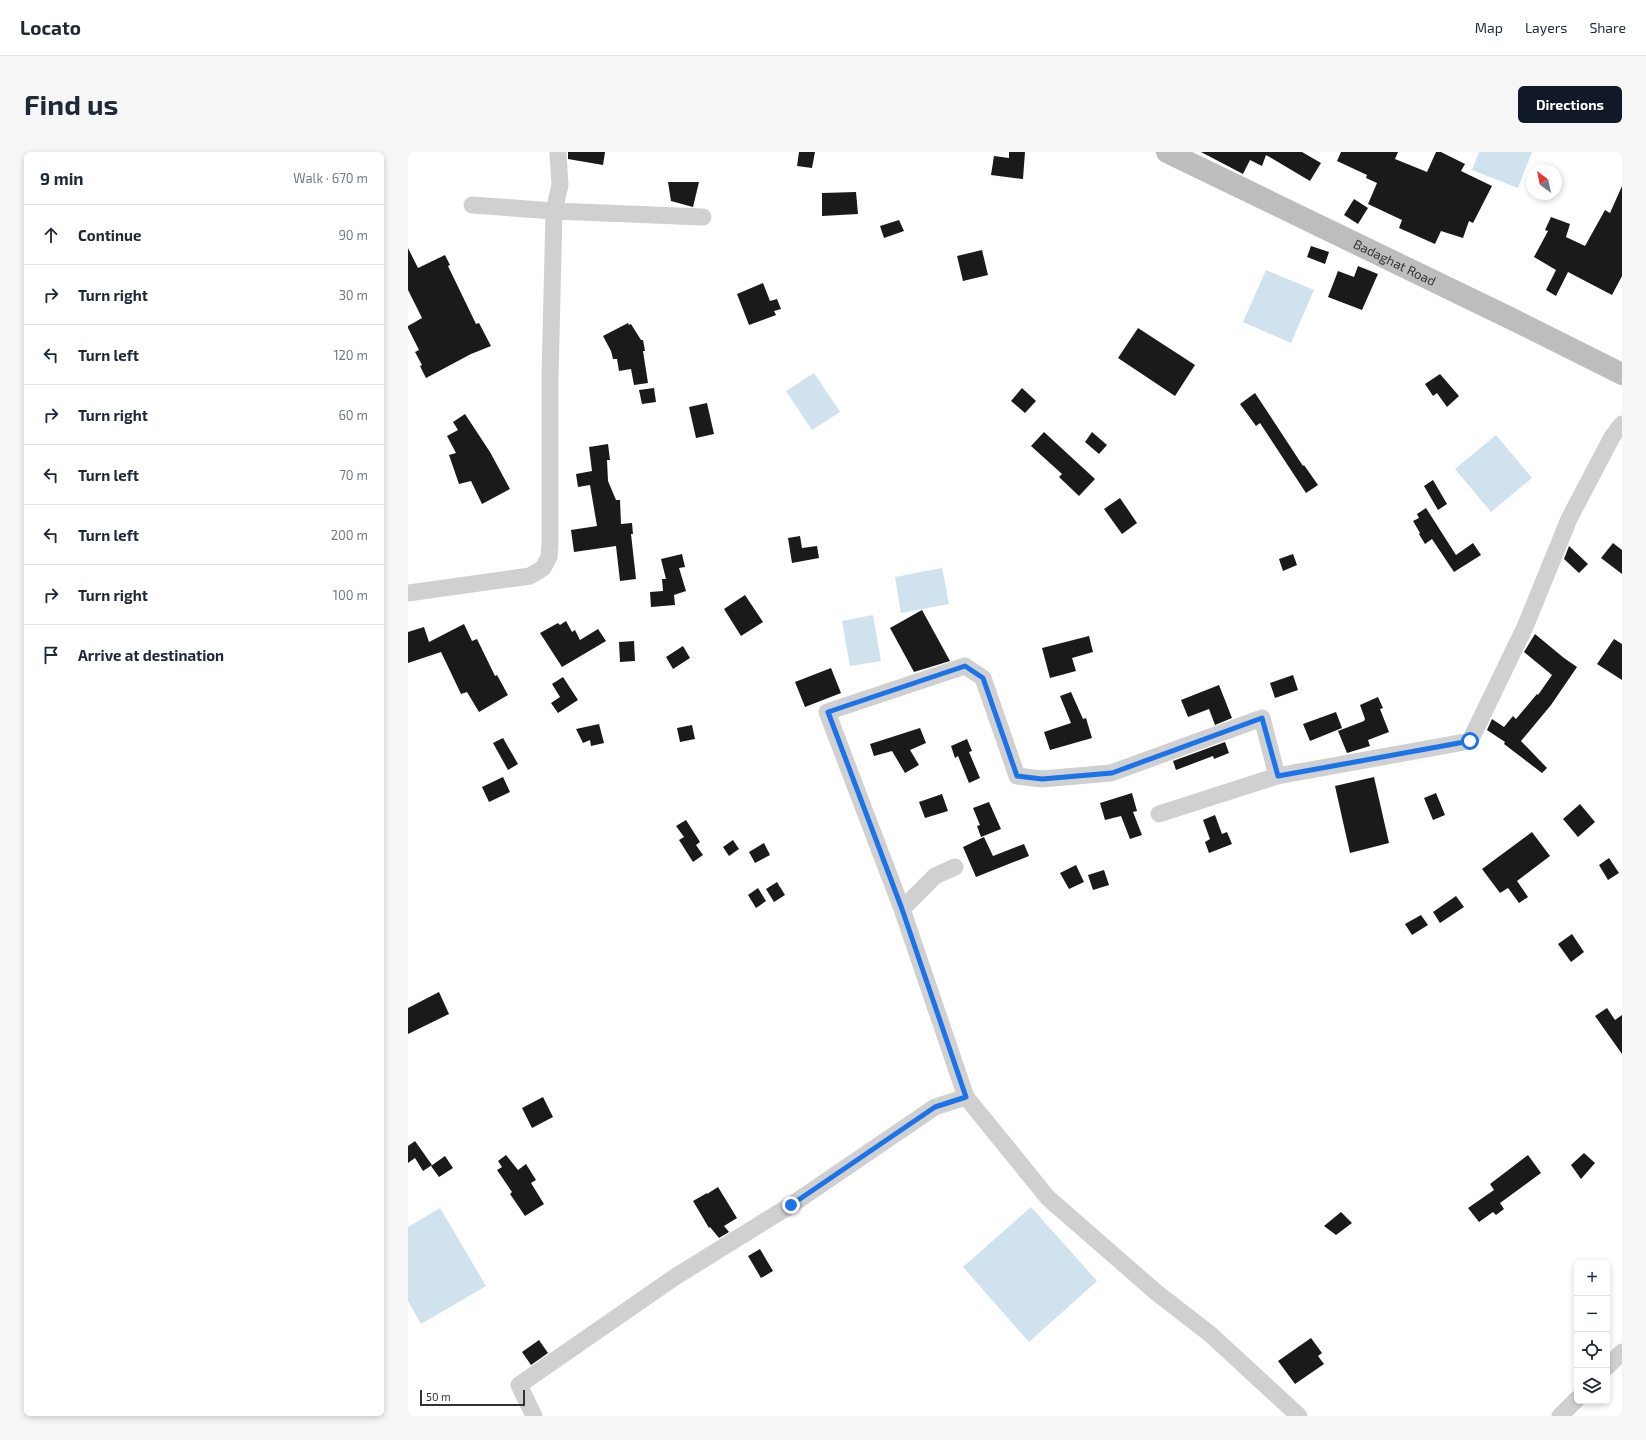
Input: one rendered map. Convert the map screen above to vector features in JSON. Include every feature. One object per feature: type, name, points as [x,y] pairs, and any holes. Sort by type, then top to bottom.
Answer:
[{"type":"main road","name":"Badaghat Road","points":[[1167,152],[1193,158],[1622,374]]},
{"type":"street","points":[[408,593],[530,576],[543,568],[549,557],[551,506],[550,377],[554,211],[560,185],[558,152]]},
{"type":"street","points":[[472,205],[554,211],[703,217]]},
{"type":"street","points":[[1159,814],[1278,776],[1470,741],[1525,627],[1569,519],[1612,438],[1622,424]]},
{"type":"street","points":[[1278,776],[1262,718],[1112,773],[1042,779],[1017,776],[983,678],[965,666],[828,712],[902,909],[966,1097],[1048,1198],[1157,1293],[1210,1334],[1299,1416]]},
{"type":"street","points":[[902,909],[935,876],[955,867]]},
{"type":"street","points":[[534,1416],[519,1385],[675,1277],[791,1205],[935,1107],[966,1097]]},
{"type":"street","points":[[1610,1364],[1622,1352]]},
{"type":"street","points":[[1560,1416],[1574,1402]]},
{"type":"water","points":[[1479,152],[1532,152],[1526,164],[1518,188],[1472,170]]},
{"type":"water","points":[[1266,270],[1314,290],[1291,343],[1243,322]]},
{"type":"water","points":[[814,373],[840,412],[812,430],[786,391]]},
{"type":"water","points":[[1496,435],[1532,478],[1491,512],[1455,469]]},
{"type":"water","points":[[942,568],[949,604],[901,613],[895,577]]},
{"type":"water","points":[[873,615],[881,661],[850,666],[842,621]]},
{"type":"water","points":[[1031,1207],[1097,1281],[1029,1342],[963,1267]]},
{"type":"water","points":[[440,1208],[486,1286],[421,1324],[408,1301],[408,1227]]},
{"type":"building","points":[[568,152],[605,152],[603,165],[568,159]]},
{"type":"building","points":[[799,152],[815,152],[812,168],[797,166]]},
{"type":"building","points":[[1009,152],[1025,152],[1023,179],[991,175],[994,156],[1009,158]]},
{"type":"building","points":[[1201,152],[1302,152],[1321,163],[1310,181],[1266,155],[1262,166],[1250,160],[1243,174]]},
{"type":"building","points":[[1341,152],[1398,152],[1395,159],[1427,172],[1436,152],[1441,152],[1465,164],[1461,171],[1492,186],[1473,223],[1469,221],[1463,238],[1441,231],[1435,244],[1399,228],[1402,220],[1368,204],[1377,183],[1366,178],[1367,175],[1337,161]]},
{"type":"building","points":[[668,182],[699,182],[693,207],[671,201]]},
{"type":"building","points":[[1622,186],[1622,276],[1612,295],[1568,272],[1556,296],[1546,290],[1556,270],[1534,257],[1548,231],[1545,230],[1551,217],[1570,224],[1566,237],[1585,246],[1605,210],[1610,213]]},
{"type":"building","points":[[856,192],[858,214],[822,216],[822,193]]},
{"type":"building","points":[[1354,199],[1368,208],[1358,224],[1344,215]]},
{"type":"building","points":[[899,220],[904,231],[884,238],[880,226]]},
{"type":"building","points":[[1311,246],[1329,252],[1325,264],[1307,257]]},
{"type":"building","points":[[408,248],[418,268],[445,255],[450,265],[448,266],[476,324],[479,323],[491,346],[471,354],[426,378],[420,366],[422,365],[415,352],[419,350],[408,328],[408,326],[422,318],[408,290]]},
{"type":"building","points":[[982,250],[988,275],[963,281],[957,256]]},
{"type":"building","points":[[1358,266],[1378,274],[1362,310],[1328,297],[1338,271],[1354,277]]},
{"type":"building","points":[[763,283],[770,301],[777,299],[781,309],[774,311],[776,315],[749,325],[737,294]]},
{"type":"building","points":[[628,323],[629,325],[631,324],[641,340],[643,340],[645,351],[643,351],[648,383],[634,385],[631,369],[619,371],[617,359],[613,359],[611,351],[603,336]]},
{"type":"building","points":[[1138,328],[1195,365],[1175,396],[1118,358]]},
{"type":"building","points":[[1440,374],[1459,396],[1447,407],[1437,393],[1433,396],[1425,384]]},
{"type":"building","points":[[654,388],[656,402],[642,404],[639,390]]},
{"type":"building","points":[[1022,388],[1036,401],[1025,413],[1011,401]]},
{"type":"building","points":[[1255,393],[1303,466],[1304,465],[1318,485],[1306,493],[1260,423],[1256,426],[1240,404]]},
{"type":"building","points":[[707,403],[714,434],[696,438],[689,407]]},
{"type":"building","points":[[465,414],[490,452],[510,489],[482,504],[471,481],[459,484],[449,455],[456,453],[447,436],[458,430],[453,422]]},
{"type":"building","points":[[1044,432],[1095,479],[1079,496],[1059,477],[1062,474],[1031,446]]},
{"type":"building","points":[[1092,432],[1107,445],[1099,454],[1085,442]]},
{"type":"building","points":[[608,444],[610,460],[607,460],[608,481],[616,500],[620,500],[621,524],[632,523],[633,534],[631,534],[636,579],[620,581],[616,546],[574,552],[571,530],[597,526],[590,485],[578,487],[576,474],[592,471],[589,447]]},
{"type":"building","points":[[1433,480],[1447,504],[1438,510],[1424,486]]},
{"type":"building","points":[[1120,498],[1137,523],[1122,534],[1104,509]]},
{"type":"building","points":[[1426,508],[1456,555],[1473,543],[1481,555],[1454,572],[1432,539],[1425,544],[1413,521],[1419,518],[1417,514]]},
{"type":"building","points":[[800,536],[802,548],[817,546],[819,558],[792,563],[788,538]]},
{"type":"building","points":[[1613,543],[1622,550],[1622,574],[1601,558]]},
{"type":"building","points":[[1569,546],[1588,564],[1579,573],[1564,559]]},
{"type":"building","points":[[682,554],[685,567],[679,568],[686,591],[674,595],[675,605],[651,607],[650,592],[663,591],[662,579],[666,579],[661,559]]},
{"type":"building","points":[[1293,554],[1297,565],[1283,571],[1279,559]]},
{"type":"building","points":[[745,595],[763,622],[741,636],[724,609]]},
{"type":"building","points":[[922,610],[950,661],[914,672],[890,628]]},
{"type":"building","points":[[566,621],[572,632],[575,630],[580,640],[598,629],[606,641],[562,667],[540,633],[558,623],[560,625]]},
{"type":"building","points":[[464,624],[472,641],[477,639],[495,676],[497,675],[508,695],[479,712],[467,692],[461,694],[441,652],[408,663],[408,632],[424,627],[429,642]]},
{"type":"building","points":[[1535,634],[1577,667],[1551,705],[1521,741],[1547,768],[1542,773],[1504,744],[1505,742],[1487,730],[1492,719],[1504,727],[1513,716],[1516,719],[1537,694],[1538,695],[1552,675],[1524,652]]},
{"type":"building","points":[[1089,636],[1093,652],[1072,658],[1076,671],[1050,678],[1042,648]]},
{"type":"building","points":[[1614,639],[1622,644],[1622,680],[1597,664]]},
{"type":"building","points":[[634,641],[635,661],[620,662],[619,642]]},
{"type":"building","points":[[683,646],[690,658],[673,669],[666,657]]},
{"type":"building","points":[[831,668],[841,693],[805,707],[795,682]]},
{"type":"building","points":[[1293,675],[1298,690],[1275,698],[1270,683]]},
{"type":"building","points":[[563,677],[578,700],[558,713],[551,703],[560,697],[552,684]]},
{"type":"building","points":[[1219,685],[1232,718],[1215,725],[1209,709],[1188,717],[1181,700]]},
{"type":"building","points":[[1071,692],[1083,719],[1086,718],[1092,738],[1050,750],[1044,732],[1071,723],[1060,696]]},
{"type":"building","points":[[1378,697],[1383,708],[1380,709],[1389,732],[1368,740],[1370,746],[1347,753],[1338,731],[1364,721],[1365,719],[1360,705]]},
{"type":"building","points":[[1336,712],[1342,728],[1310,741],[1303,724]]},
{"type":"building","points":[[599,724],[604,743],[591,746],[590,740],[583,743],[576,729]]},
{"type":"building","points":[[692,725],[695,739],[680,742],[677,728]]},
{"type":"building","points":[[920,728],[926,743],[910,750],[919,765],[905,773],[892,751],[874,756],[870,744]]},
{"type":"building","points":[[503,738],[518,764],[508,770],[493,743]]},
{"type":"building","points":[[967,739],[972,751],[969,752],[980,778],[969,783],[958,756],[955,758],[951,746]]},
{"type":"building","points":[[1225,742],[1229,753],[1214,759],[1213,756],[1176,770],[1173,761]]},
{"type":"building","points":[[503,777],[510,792],[489,802],[482,787]]},
{"type":"building","points":[[1374,777],[1389,843],[1350,853],[1335,786]]},
{"type":"building","points":[[1132,793],[1137,811],[1133,812],[1142,835],[1130,839],[1121,816],[1105,820],[1100,803]]},
{"type":"building","points":[[1436,793],[1445,815],[1433,820],[1424,798]]},
{"type":"building","points":[[942,794],[948,811],[925,818],[919,802]]},
{"type":"building","points":[[989,802],[1001,829],[981,837],[977,826],[980,825],[973,808]]},
{"type":"building","points":[[1580,804],[1595,822],[1578,837],[1563,819]]},
{"type":"building","points":[[1215,815],[1222,834],[1227,832],[1232,844],[1209,853],[1205,842],[1210,839],[1203,820]]},
{"type":"building","points":[[686,820],[700,842],[696,845],[703,855],[693,862],[679,840],[684,837],[676,826]]},
{"type":"building","points":[[1532,832],[1550,856],[1517,881],[1528,897],[1519,903],[1508,888],[1500,893],[1482,869]]},
{"type":"building","points":[[984,837],[993,856],[1024,844],[1029,856],[976,877],[963,847]]},
{"type":"building","points":[[733,840],[739,849],[729,856],[723,847]]},
{"type":"building","points":[[764,843],[770,855],[755,863],[749,852]]},
{"type":"building","points":[[1609,858],[1619,873],[1608,880],[1599,865]]},
{"type":"building","points":[[1076,865],[1084,882],[1069,889],[1060,873]]},
{"type":"building","points":[[1104,870],[1109,885],[1093,890],[1088,875]]},
{"type":"building","points":[[777,882],[785,895],[774,902],[766,889]]},
{"type":"building","points":[[758,888],[766,901],[756,908],[748,895]]},
{"type":"building","points":[[1456,896],[1464,907],[1440,923],[1433,912]]},
{"type":"building","points":[[1421,915],[1428,925],[1412,935],[1405,924]]},
{"type":"building","points":[[1572,934],[1584,952],[1571,962],[1558,944]]},
{"type":"building","points":[[439,992],[449,1014],[408,1034],[408,1008]]},
{"type":"building","points":[[1607,1008],[1615,1020],[1622,1015],[1622,1054],[1595,1016]]},
{"type":"building","points":[[543,1097],[553,1117],[532,1128],[522,1108]]},
{"type":"building","points":[[415,1141],[432,1165],[423,1171],[415,1158],[408,1163],[408,1146]]},
{"type":"building","points":[[1584,1153],[1595,1163],[1581,1179],[1571,1165]]},
{"type":"building","points":[[506,1155],[518,1170],[526,1164],[536,1180],[531,1183],[544,1204],[525,1216],[510,1194],[512,1192],[497,1170],[502,1167],[498,1161]]},
{"type":"building","points":[[1528,1155],[1541,1173],[1500,1203],[1504,1209],[1496,1215],[1493,1212],[1479,1222],[1468,1208],[1494,1190],[1490,1184]]},
{"type":"building","points":[[445,1156],[453,1168],[439,1177],[431,1166]]},
{"type":"building","points":[[718,1187],[737,1218],[724,1226],[729,1232],[719,1238],[710,1227],[709,1228],[693,1201]]},
{"type":"building","points":[[1341,1212],[1352,1223],[1336,1235],[1324,1226]]},
{"type":"building","points":[[760,1249],[773,1271],[761,1278],[748,1256]]},
{"type":"building","points":[[1311,1338],[1322,1353],[1318,1356],[1324,1364],[1295,1384],[1278,1361]]},
{"type":"building","points":[[539,1340],[548,1353],[531,1365],[522,1352]]},
{"type":"route","points":[[791,1205],[935,1107],[966,1097],[902,909],[828,712],[965,666],[983,678],[1017,776],[1042,779],[1112,773],[1262,718],[1278,776],[1470,741]]}]
